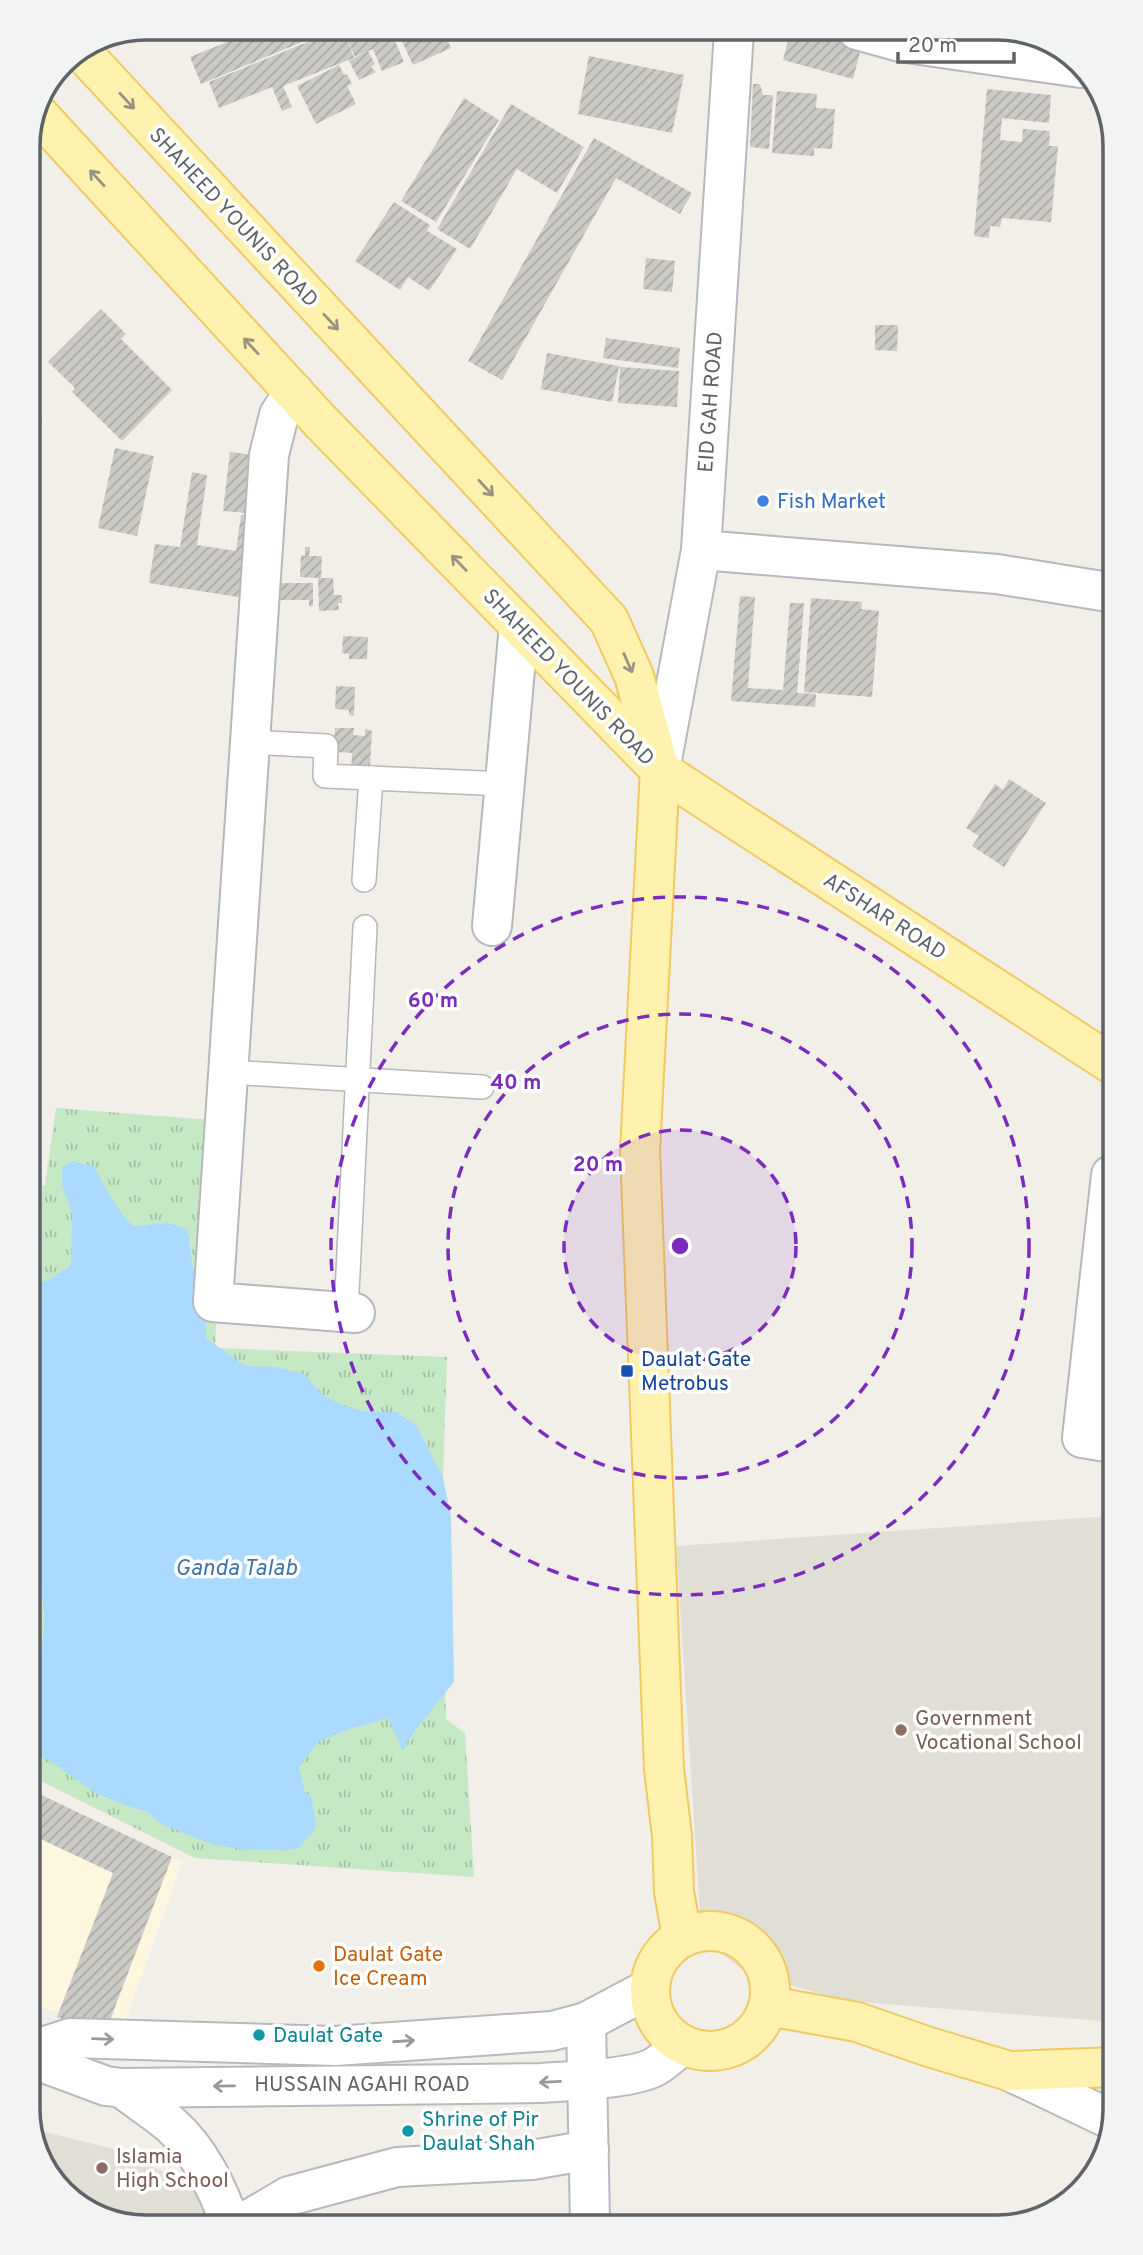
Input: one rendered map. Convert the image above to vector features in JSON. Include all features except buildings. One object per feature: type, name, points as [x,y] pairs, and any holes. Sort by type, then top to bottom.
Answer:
[{"type":"main road","name":"SHAHEED YOUNIS ROAD","points":[[88,58],[609,620],[634,676],[660,770]]},
{"type":"main road","name":"SHAHEED YOUNIS ROAD","points":[[44,120],[294,392],[660,770]]},
{"type":"main road","name":"AFSHAR ROAD","points":[[660,770],[1103,1058]]},
{"type":"main road","points":[[660,770],[640,1150],[664,1769],[672,1836],[674,1892],[682,1937]]},
{"type":"main road","points":[[705,1931],[727,1933],[748,1944],[763,1961],[770,1983],[769,2006],[762,2022],[750,2036],[735,2046],[717,2051],[699,2051],[682,2045],[657,2021],[650,1988],[654,1968],[665,1950],[682,1937],[705,1931]]},
{"type":"main road","points":[[769,2006],[857,2022],[1009,2071],[1103,2067]]},
{"type":"street","name":"EID GAH ROAD","points":[[660,770],[701,550],[733,40]]},
{"type":"street","points":[[893,40],[1066,66]]},
{"type":"street","points":[[294,392],[279,415],[269,455],[213,1302],[350,1313]]},
{"type":"street","points":[[701,550],[997,574],[1103,591]]},
{"type":"street","points":[[492,926],[519,625]]},
{"type":"street","points":[[1103,1248],[1082,1438],[1103,1442]]},
{"type":"street","name":"HUSSAIN AGAHI ROAD","points":[[40,2048],[69,2038],[335,2046],[552,2031],[586,2022],[650,1988]]},
{"type":"street","points":[[586,2022],[590,2215]]},
{"type":"street","name":"HUSSAIN AGAHI ROAD","points":[[40,2061],[106,2086],[122,2088],[542,2083],[587,2080],[655,2067],[682,2045]]},
{"type":"street","points":[[1009,2071],[1102,2115]]},
{"type":"street","points":[[122,2088],[171,2125],[198,2156],[218,2191],[227,2215]]},
{"type":"street","points":[[257,2215],[289,2196],[397,2167],[532,2160],[589,2150]]},
{"type":"lane","points":[[250,742],[326,746],[325,776],[505,784]]},
{"type":"lane","points":[[364,880],[370,778]]},
{"type":"lane","points":[[350,1313],[356,1079],[365,927]]},
{"type":"lane","points":[[228,1072],[482,1087]]},
{"type":"shaded area","name":"Government Vocational School","points":[[1103,1517],[1103,2021],[847,2001],[746,1973],[720,1952],[700,1913],[676,1546]]},
{"type":"shaded area","points":[[40,1799],[132,1845],[183,1861],[122,2031],[40,2007]]},
{"type":"shaded area","name":"Islamia High School","points":[[43,2131],[110,2148],[188,2183],[219,2215],[140,2215],[112,2209],[87,2197],[67,2179],[54,2162]]},
{"type":"green space","name":"Ganda Talab","points":[[56,1108],[225,1121],[215,1348],[447,1357],[441,1539],[446,1719],[465,1733],[474,1877],[195,1858],[40,1780],[40,1186],[45,1185]]},
{"type":"water","name":"Ganda Talab","points":[[72,1161],[94,1166],[116,1205],[133,1226],[169,1223],[188,1230],[192,1264],[206,1324],[206,1338],[245,1366],[276,1367],[304,1374],[324,1396],[344,1406],[367,1412],[396,1412],[416,1425],[443,1478],[451,1516],[454,1682],[411,1736],[403,1751],[388,1718],[349,1729],[318,1742],[299,1767],[305,1792],[312,1798],[316,1828],[298,1849],[247,1850],[214,1845],[161,1824],[148,1812],[94,1792],[40,1756],[40,1665],[45,1619],[40,1580],[40,1282],[49,1280],[71,1265],[72,1213],[62,1185],[62,1168]]},
{"type":"place","name":"Fish Market","points":[[763,501]]},
{"type":"place","name":"Daulat Gate Metrobus","points":[[627,1371]]},
{"type":"place","name":"Government Vocational School","points":[[901,1730]]},
{"type":"place","name":"Daulat Gate Ice Cream","points":[[319,1966]]},
{"type":"place","name":"Daulat Gate","points":[[259,2035]]},
{"type":"place","name":"Shrine of Pir Daulat Shah","points":[[408,2131]]},
{"type":"place","name":"Islamia High School","points":[[102,2168]]}]
